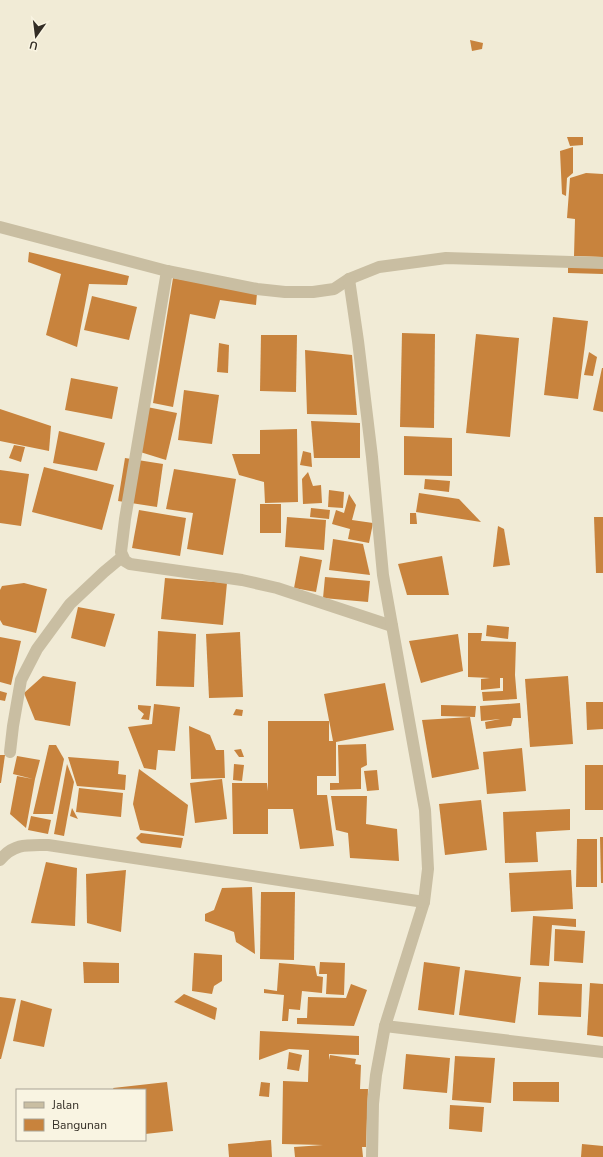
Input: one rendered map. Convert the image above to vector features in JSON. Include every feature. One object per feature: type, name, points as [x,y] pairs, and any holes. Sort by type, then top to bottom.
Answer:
[{"type":"street","points":[[0,227],[167,271],[257,289],[285,292],[313,292],[334,289],[349,279],[379,267],[446,258],[603,263]]},
{"type":"street","points":[[167,271],[125,519],[121,552],[122,557],[130,564],[242,580],[277,588],[392,626]]},
{"type":"street","points":[[349,279],[372,457],[383,575],[425,810],[428,869],[424,902],[385,1026],[373,1096],[372,1157]]},
{"type":"street","points":[[10,752],[21,680],[37,649],[70,604],[122,557]]},
{"type":"street","points":[[0,860],[8,851],[24,845],[48,845],[424,902]]},
{"type":"street","points":[[385,1026],[603,1052]]},
{"type":"building","points":[[470,40],[483,43],[482,49],[472,51]]},
{"type":"building","points":[[567,137],[583,137],[583,145],[570,146]]},
{"type":"building","points":[[573,147],[573,173],[567,178],[566,196],[562,194],[560,151]]},
{"type":"building","points":[[586,173],[603,174],[603,257],[574,256],[575,219],[567,218],[570,178]]},
{"type":"building","points":[[29,252],[129,276],[127,285],[89,284],[77,347],[46,335],[61,274],[28,262]]},
{"type":"building","points":[[568,265],[603,266],[603,274],[568,273]]},
{"type":"building","points":[[173,278],[257,293],[256,305],[220,300],[215,319],[190,314],[173,407],[153,403]]},
{"type":"building","points":[[92,296],[137,307],[129,340],[84,330]]},
{"type":"building","points":[[553,317],[588,321],[578,399],[544,395]]},
{"type":"building","points":[[402,333],[435,334],[434,428],[400,427]]},
{"type":"building","points":[[476,334],[519,338],[510,437],[466,433]]},
{"type":"building","points":[[261,335],[297,335],[296,392],[260,391]]},
{"type":"building","points":[[219,343],[229,345],[228,373],[217,372]]},
{"type":"building","points":[[305,350],[352,355],[357,415],[307,414]]},
{"type":"building","points":[[589,352],[597,357],[593,376],[584,375]]},
{"type":"building","points":[[603,368],[603,412],[593,410]]},
{"type":"building","points":[[71,378],[118,387],[112,419],[65,410]]},
{"type":"building","points":[[184,390],[219,395],[212,444],[178,440]]},
{"type":"building","points":[[147,407],[177,413],[166,460],[137,451]]},
{"type":"building","points":[[0,409],[51,426],[49,451],[0,441]]},
{"type":"building","points":[[311,421],[360,423],[360,458],[314,458]]},
{"type":"building","points":[[297,429],[298,502],[265,503],[264,482],[239,475],[232,454],[260,454],[260,430]]},
{"type":"building","points":[[59,431],[105,443],[97,471],[53,463]]},
{"type":"building","points":[[404,436],[452,438],[452,476],[404,475]]},
{"type":"building","points":[[14,445],[25,447],[21,462],[9,458]]},
{"type":"building","points":[[303,451],[311,453],[312,467],[300,465]]},
{"type":"building","points":[[125,458],[163,464],[157,507],[118,501]]},
{"type":"building","points":[[44,467],[114,485],[102,530],[32,512]]},
{"type":"building","points":[[174,469],[236,479],[223,555],[187,549],[193,513],[166,509]]},
{"type":"building","points":[[0,470],[29,474],[21,526],[0,523]]},
{"type":"building","points":[[308,472],[313,486],[321,485],[322,503],[303,504],[302,479]]},
{"type":"building","points":[[425,479],[450,481],[449,492],[424,489]]},
{"type":"building","points":[[329,490],[344,492],[343,508],[328,507]]},
{"type":"building","points":[[419,493],[459,499],[481,522],[416,512]]},
{"type":"building","points":[[349,494],[356,505],[352,520],[373,523],[369,543],[348,539],[350,529],[332,524],[336,510],[344,513]]},
{"type":"building","points":[[260,504],[281,504],[281,533],[260,533]]},
{"type":"building","points":[[311,508],[330,510],[329,519],[310,517]]},
{"type":"building","points":[[139,510],[186,518],[180,556],[132,548]]},
{"type":"building","points":[[410,513],[416,513],[417,524],[410,524]]},
{"type":"building","points":[[287,517],[326,520],[324,550],[285,547]]},
{"type":"building","points":[[594,517],[603,517],[603,573],[596,573]]},
{"type":"building","points":[[498,526],[504,529],[510,565],[493,567]]},
{"type":"building","points":[[333,539],[363,544],[370,575],[329,570]]},
{"type":"building","points":[[300,556],[322,560],[316,592],[294,588]]},
{"type":"building","points":[[442,556],[449,595],[407,595],[398,564]]},
{"type":"building","points":[[325,577],[370,581],[368,602],[323,598]]},
{"type":"building","points":[[165,578],[227,583],[223,625],[161,619]]},
{"type":"building","points":[[24,583],[47,589],[36,633],[3,625],[0,620],[0,590],[2,586]]},
{"type":"building","points":[[78,607],[115,614],[105,647],[71,638]]},
{"type":"building","points":[[487,625],[509,627],[508,639],[486,636]]},
{"type":"building","points":[[158,631],[196,634],[194,687],[156,686]]},
{"type":"building","points":[[240,632],[243,697],[209,698],[206,634]]},
{"type":"building","points":[[468,633],[482,633],[481,641],[516,642],[515,675],[517,699],[483,701],[482,692],[503,691],[503,678],[500,678],[500,688],[481,690],[481,679],[490,678],[468,677]]},
{"type":"building","points":[[458,634],[463,671],[421,683],[409,641]]},
{"type":"building","points":[[0,637],[21,641],[11,685],[0,682]]},
{"type":"building","points":[[43,676],[76,682],[70,726],[35,720],[24,693]]},
{"type":"building","points":[[568,676],[573,744],[530,747],[525,679]]},
{"type":"building","points":[[385,683],[394,730],[336,742],[336,776],[317,776],[317,795],[327,795],[334,846],[300,849],[293,809],[268,809],[268,834],[233,834],[232,783],[267,783],[268,791],[268,721],[329,721],[329,741],[333,741],[324,694]]},
{"type":"building","points":[[0,691],[7,693],[5,701],[0,700]]},
{"type":"building","points":[[586,702],[603,702],[603,729],[587,730]]},
{"type":"building","points":[[520,703],[521,718],[513,718],[511,726],[486,729],[485,722],[500,719],[481,721],[480,706]]},
{"type":"building","points":[[154,704],[180,707],[175,751],[158,750],[156,770],[144,768],[128,727],[152,724]]},
{"type":"building","points":[[138,705],[151,706],[149,720],[141,719],[144,714],[138,709]]},
{"type":"building","points":[[441,705],[476,706],[475,717],[441,716]]},
{"type":"building","points":[[236,709],[243,710],[242,716],[233,715]]},
{"type":"building","points":[[470,717],[479,769],[432,778],[422,720]]},
{"type":"building","points":[[189,726],[210,735],[216,750],[224,750],[225,778],[191,779]]},
{"type":"building","points":[[366,744],[367,765],[361,768],[361,789],[330,790],[330,783],[339,783],[338,745]]},
{"type":"building","points":[[49,745],[56,745],[64,759],[53,814],[33,814]]},
{"type":"building","points":[[522,748],[526,791],[487,794],[483,752]]},
{"type":"building","points":[[241,749],[244,757],[239,757],[234,750]]},
{"type":"building","points":[[0,755],[5,755],[1,783],[0,783]]},
{"type":"building","points":[[17,756],[40,760],[26,828],[10,814],[17,776],[33,779],[13,774]]},
{"type":"building","points":[[68,757],[119,761],[118,774],[126,775],[125,790],[77,786]]},
{"type":"building","points":[[67,764],[74,782],[64,836],[54,834]]},
{"type":"building","points":[[234,764],[244,765],[242,781],[233,780]]},
{"type":"building","points":[[585,765],[603,765],[603,810],[585,810]]},
{"type":"building","points":[[139,769],[188,805],[184,836],[140,830],[133,804]]},
{"type":"building","points":[[377,770],[379,790],[367,791],[364,771]]},
{"type":"building","points":[[222,779],[227,819],[195,823],[190,783]]},
{"type":"building","points":[[79,788],[123,793],[121,817],[76,812]]},
{"type":"building","points":[[331,796],[367,796],[366,824],[397,829],[399,861],[350,858],[348,833],[336,830]]},
{"type":"building","points":[[481,800],[487,850],[445,855],[439,804]]},
{"type":"building","points":[[72,808],[78,819],[70,816]]},
{"type":"building","points":[[570,809],[570,830],[536,832],[538,862],[505,863],[503,812]]},
{"type":"building","points":[[31,816],[51,820],[48,834],[28,830]]},
{"type":"building","points":[[141,833],[183,838],[181,848],[141,843],[136,838]]},
{"type":"building","points":[[600,837],[603,837],[603,883],[601,883]]},
{"type":"building","points":[[577,839],[597,839],[597,887],[576,887]]},
{"type":"building","points":[[46,862],[77,868],[75,926],[31,923]]},
{"type":"building","points":[[126,870],[121,932],[87,923],[86,874]]},
{"type":"building","points":[[571,870],[573,909],[511,912],[509,873]]},
{"type":"building","points":[[252,887],[255,954],[236,942],[234,932],[205,921],[205,914],[214,910],[222,888]]},
{"type":"building","points":[[261,892],[295,892],[294,960],[260,959]]},
{"type":"building","points":[[533,916],[576,919],[576,927],[552,925],[549,966],[530,965]]},
{"type":"building","points":[[555,929],[585,931],[583,963],[554,961]]},
{"type":"building","points":[[194,953],[222,955],[222,981],[214,986],[212,994],[192,991]]},
{"type":"building","points":[[83,962],[119,963],[119,983],[84,983]]},
{"type":"building","points":[[320,962],[345,963],[344,995],[326,994],[327,974],[319,974]]},
{"type":"building","points":[[424,962],[460,967],[454,1015],[418,1010]]},
{"type":"building","points":[[279,963],[315,966],[317,976],[323,977],[322,993],[302,991],[300,1010],[289,1009],[288,1021],[282,1021],[284,995],[264,993],[264,989],[277,991]]},
{"type":"building","points":[[465,970],[521,977],[515,1023],[459,1015]]},
{"type":"building","points":[[539,982],[582,984],[581,1017],[538,1015]]},
{"type":"building","points":[[590,983],[603,984],[603,1037],[587,1035]]},
{"type":"building","points":[[351,984],[367,990],[354,1026],[297,1024],[297,1018],[307,1018],[308,997],[346,998]]},
{"type":"building","points":[[184,994],[217,1008],[215,1020],[174,1002]]},
{"type":"building","points":[[0,997],[16,999],[1,1059],[0,1059]]},
{"type":"building","points":[[21,1000],[52,1009],[44,1047],[13,1041]]},
{"type":"building","points":[[260,1031],[359,1036],[359,1055],[329,1054],[329,1060],[330,1055],[356,1059],[355,1064],[361,1065],[360,1089],[368,1089],[366,1147],[362,1147],[363,1157],[295,1157],[294,1147],[323,1145],[282,1144],[283,1081],[308,1082],[309,1050],[289,1049],[259,1060]]},
{"type":"building","points":[[289,1052],[302,1055],[299,1071],[287,1069]]},
{"type":"building","points":[[406,1054],[450,1058],[447,1093],[403,1089]]},
{"type":"building","points":[[455,1056],[495,1058],[491,1103],[452,1100]]},
{"type":"building","points":[[167,1082],[173,1131],[146,1134],[146,1089],[113,1088]]},
{"type":"building","points":[[261,1082],[270,1083],[269,1097],[259,1096]]},
{"type":"building","points":[[513,1082],[559,1082],[559,1102],[513,1101]]},
{"type":"building","points":[[450,1105],[484,1107],[482,1132],[449,1129]]},
{"type":"building","points":[[271,1140],[272,1157],[229,1157],[228,1144]]},
{"type":"building","points":[[582,1144],[603,1146],[603,1157],[581,1157]]}]
